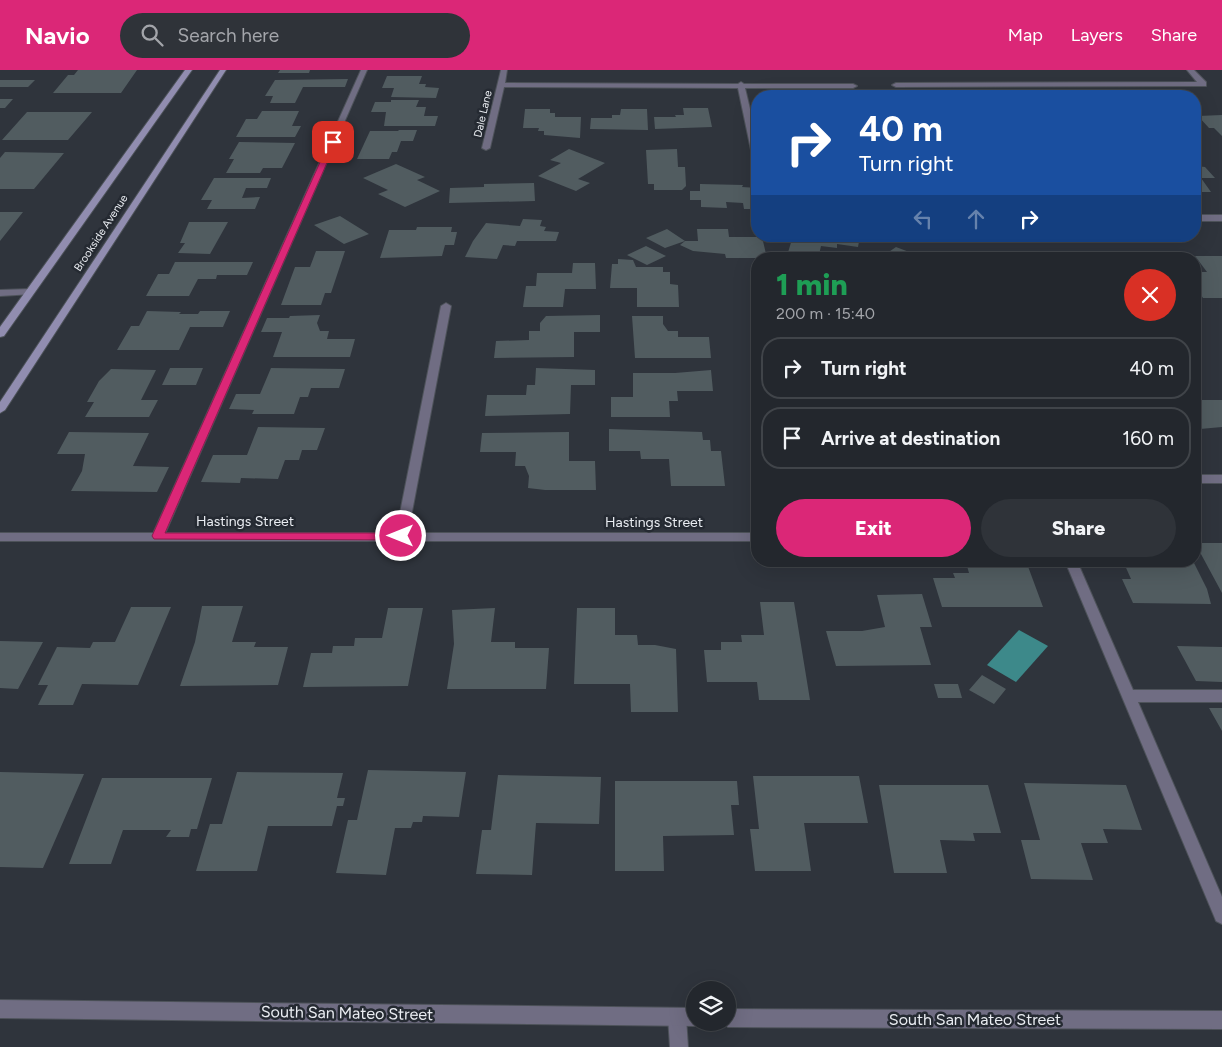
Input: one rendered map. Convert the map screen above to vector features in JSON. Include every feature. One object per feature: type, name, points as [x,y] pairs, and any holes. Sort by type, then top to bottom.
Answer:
[{"type":"main road","name":"Brookside Avenue","points":[[0,334],[189,70]]},
{"type":"main road","name":"Brookside Avenue","points":[[0,410],[223,70]]},
{"type":"street","points":[[158,536],[364,70]]},
{"type":"street","name":"Dale Lane","points":[[486,148],[504,70]]},
{"type":"street","points":[[896,85],[1021,88],[1203,84],[1190,70]]},
{"type":"street","points":[[740,84],[751,132]]},
{"type":"street","name":"Dale Lane","points":[[501,85],[740,84],[853,86]]},
{"type":"street","points":[[1201,218],[1222,218]]},
{"type":"street","points":[[0,293],[30,292]]},
{"type":"street","points":[[401,536],[446,306]]},
{"type":"street","points":[[1201,479],[1222,479]]},
{"type":"street","name":"Hastings Street","points":[[0,537],[751,537]]},
{"type":"street","points":[[1074,567],[1222,916]]},
{"type":"street","points":[[1128,696],[1222,696]]},
{"type":"street","name":"South San Mateo Street","points":[[0,1009],[686,1017]]},
{"type":"street","points":[[677,1017],[679,1047]]},
{"type":"street","name":"South San Mateo Street","points":[[736,1018],[1222,1020]]},
{"type":"shaded area","points":[[1019,630],[1048,646],[1016,682],[987,665]]},
{"type":"building","points":[[78,70],[137,70],[121,93],[53,93],[68,75],[74,75]]},
{"type":"building","points":[[280,70],[310,70],[309,73],[278,73]]},
{"type":"building","points":[[387,76],[422,76],[419,84],[426,84],[425,87],[439,88],[436,98],[391,97],[394,88],[382,88]]},
{"type":"building","points":[[348,79],[345,87],[303,87],[295,103],[270,103],[273,96],[265,96],[275,80]]},
{"type":"building","points":[[0,80],[35,80],[28,87],[0,87]]},
{"type":"building","points":[[0,99],[13,99],[5,108],[0,108]]},
{"type":"building","points":[[391,100],[419,100],[416,107],[426,107],[424,116],[438,116],[435,126],[384,126],[386,112],[371,112],[375,102],[391,102]]},
{"type":"building","points":[[683,108],[708,108],[712,127],[655,129],[654,117],[684,115]]},
{"type":"building","points":[[525,109],[550,109],[550,113],[555,113],[555,117],[581,117],[580,138],[544,135],[544,131],[538,131],[539,128],[523,128]]},
{"type":"building","points":[[621,109],[647,109],[648,130],[590,129],[591,118],[612,118],[612,115],[620,115]]},
{"type":"building","points":[[262,111],[299,111],[292,126],[301,126],[295,137],[236,137],[246,119],[257,119]]},
{"type":"building","points":[[27,112],[92,112],[68,140],[2,140]]},
{"type":"building","points":[[1222,115],[1222,136],[1214,128],[1209,128],[1201,119],[1201,116]]},
{"type":"building","points":[[417,130],[413,141],[401,141],[397,152],[392,152],[389,159],[357,159],[370,131]]},
{"type":"building","points":[[239,142],[295,143],[282,168],[263,168],[260,173],[226,173],[234,159],[229,159]]},
{"type":"building","points":[[569,149],[605,163],[578,179],[590,183],[576,191],[538,176],[561,163],[550,160]]},
{"type":"building","points":[[677,149],[678,167],[685,167],[686,186],[682,190],[654,190],[654,184],[648,184],[646,150]]},
{"type":"building","points":[[5,152],[64,153],[34,189],[0,189],[0,158]]},
{"type":"building","points":[[396,164],[425,177],[417,180],[440,191],[405,207],[378,194],[388,190],[363,178]]},
{"type":"building","points":[[1201,167],[1205,167],[1215,178],[1201,178]]},
{"type":"building","points":[[214,178],[271,178],[267,188],[246,188],[242,198],[260,197],[255,209],[207,209],[212,200],[201,200]]},
{"type":"building","points":[[1201,178],[1211,192],[1201,192]]},
{"type":"building","points":[[534,183],[535,201],[449,203],[450,188],[484,187],[484,184]]},
{"type":"building","points":[[700,184],[743,185],[742,187],[751,188],[751,209],[744,209],[743,203],[726,202],[727,208],[701,207],[701,200],[690,200],[690,191],[700,191]]},
{"type":"building","points":[[0,212],[23,212],[0,241]]},
{"type":"building","points":[[340,216],[369,234],[344,244],[314,225]]},
{"type":"building","points":[[523,219],[542,220],[540,226],[546,227],[544,231],[559,232],[556,241],[517,241],[515,246],[503,245],[497,259],[465,257],[473,241],[486,223],[520,226]]},
{"type":"building","points":[[189,222],[228,222],[210,254],[178,253],[185,243],[180,243]]},
{"type":"building","points":[[417,227],[452,227],[451,232],[457,232],[454,245],[445,245],[442,256],[380,258],[389,230],[416,230]]},
{"type":"building","points":[[667,229],[685,241],[665,248],[646,238]]},
{"type":"building","points":[[697,229],[728,229],[729,237],[751,237],[751,242],[763,242],[766,252],[751,252],[751,258],[726,258],[725,254],[693,251],[680,245],[685,241],[698,241]]},
{"type":"building","points":[[791,242],[859,242],[858,247],[837,244],[837,248],[821,246],[820,252],[788,252]]},
{"type":"building","points":[[646,246],[666,256],[647,265],[627,255]]},
{"type":"building","points":[[896,247],[909,252],[889,252]]},
{"type":"building","points":[[316,251],[345,251],[331,293],[325,293],[321,305],[281,305],[295,267],[310,267]]},
{"type":"building","points":[[1201,256],[1222,256],[1222,298],[1203,298],[1201,295],[1201,272],[1207,272],[1201,264]]},
{"type":"building","points":[[618,259],[633,260],[636,267],[663,267],[663,272],[670,272],[670,284],[678,285],[679,307],[637,307],[637,288],[610,288],[612,264],[618,264]]},
{"type":"building","points":[[175,262],[253,262],[247,275],[217,275],[216,279],[198,279],[189,296],[146,296],[158,274],[169,274]]},
{"type":"building","points":[[573,263],[595,263],[596,289],[565,289],[563,307],[523,307],[526,286],[536,286],[537,273],[572,273]]},
{"type":"building","points":[[147,311],[198,314],[200,311],[230,311],[223,327],[190,327],[179,350],[117,350],[131,326],[139,326]]},
{"type":"building","points":[[320,315],[317,323],[320,331],[329,331],[327,339],[355,339],[350,357],[273,357],[282,332],[261,332],[267,318]]},
{"type":"building","points":[[600,315],[600,332],[574,332],[574,357],[494,358],[496,341],[529,340],[529,331],[540,331],[540,323],[546,316]]},
{"type":"building","points":[[632,316],[663,316],[663,324],[668,331],[678,331],[678,337],[709,337],[711,358],[635,358]]},
{"type":"building","points":[[170,368],[203,368],[196,385],[162,385]]},
{"type":"building","points":[[271,368],[345,369],[339,388],[311,388],[308,397],[300,397],[294,414],[252,414],[254,410],[229,409],[236,394],[260,394]]},
{"type":"building","points":[[536,368],[595,370],[595,385],[571,385],[570,414],[485,416],[487,395],[526,395],[527,385],[535,385]]},
{"type":"building","points":[[111,369],[156,370],[141,400],[158,400],[149,417],[85,417],[94,402],[87,402],[99,381]]},
{"type":"building","points":[[711,370],[713,391],[677,391],[678,401],[669,401],[670,417],[611,417],[611,397],[633,397],[633,373],[675,373]]},
{"type":"building","points":[[1201,400],[1222,400],[1222,427],[1201,429]]},
{"type":"building","points":[[258,427],[325,428],[317,450],[302,450],[299,460],[285,460],[278,479],[241,478],[240,483],[201,482],[213,455],[247,455]]},
{"type":"building","points":[[609,429],[702,432],[703,440],[710,440],[711,451],[721,451],[725,486],[671,486],[669,459],[641,459],[640,451],[609,451]]},
{"type":"building","points":[[69,432],[149,433],[133,466],[169,467],[157,492],[71,491],[82,471],[85,454],[57,454]]},
{"type":"building","points":[[569,432],[569,461],[595,461],[596,490],[528,488],[529,476],[525,466],[515,466],[516,452],[480,452],[482,433]]},
{"type":"building","points":[[1201,543],[1222,543],[1222,593],[1201,554]]},
{"type":"building","points":[[967,567],[1028,567],[1043,607],[942,607],[933,578],[955,578],[953,573],[969,573]]},
{"type":"building","points":[[1126,567],[1196,567],[1207,589],[1211,604],[1133,603],[1122,579],[1131,579]]},
{"type":"building","points":[[922,594],[932,627],[920,627],[931,665],[836,666],[826,631],[862,631],[885,627],[877,595]]},
{"type":"building","points":[[760,602],[794,602],[810,700],[759,700],[757,682],[707,682],[704,650],[721,650],[721,642],[742,642],[741,635],[764,635]]},
{"type":"building","points":[[202,606],[243,606],[232,642],[256,642],[254,647],[288,647],[278,685],[180,686],[195,642]]},
{"type":"building","points":[[131,607],[171,607],[138,685],[82,684],[73,705],[38,705],[48,685],[38,685],[57,647],[90,648],[93,642],[115,642]]},
{"type":"building","points":[[388,608],[423,608],[408,686],[303,687],[311,653],[332,653],[333,646],[354,646],[355,638],[382,638]]},
{"type":"building","points":[[495,608],[491,642],[515,642],[515,648],[549,648],[546,689],[447,689],[454,644],[452,610]]},
{"type":"building","points":[[577,608],[615,608],[615,635],[637,635],[638,645],[655,645],[676,649],[678,712],[631,712],[630,684],[574,684]]},
{"type":"building","points":[[0,641],[43,642],[18,689],[0,688]]},
{"type":"building","points":[[1177,646],[1222,647],[1222,682],[1196,681]]},
{"type":"building","points":[[982,675],[1006,689],[994,704],[969,690]]},
{"type":"building","points":[[934,684],[958,684],[962,698],[938,698]]},
{"type":"building","points":[[1209,708],[1222,708],[1222,731]]},
{"type":"building","points":[[368,770],[466,772],[459,817],[423,816],[422,822],[413,822],[411,828],[395,828],[386,875],[336,873],[348,820],[357,820]]},
{"type":"building","points":[[0,772],[84,774],[43,868],[0,867]]},
{"type":"building","points":[[237,772],[343,773],[337,798],[345,798],[343,806],[337,806],[332,826],[268,826],[257,871],[196,871],[210,824],[222,824]]},
{"type":"building","points":[[498,775],[601,777],[599,824],[536,823],[532,875],[476,874],[482,830],[491,830]]},
{"type":"building","points":[[753,776],[859,776],[868,823],[804,823],[811,871],[755,871],[750,829],[759,829]]},
{"type":"building","points":[[102,778],[212,778],[197,829],[191,829],[189,837],[166,837],[171,830],[123,830],[111,864],[69,864]]},
{"type":"building","points":[[615,781],[737,781],[739,805],[731,805],[734,835],[663,836],[664,871],[615,871]]},
{"type":"building","points":[[1024,783],[1126,785],[1142,830],[1103,829],[1108,843],[1081,843],[1093,880],[1031,879],[1021,840],[1040,840]]},
{"type":"building","points":[[879,785],[988,785],[1001,833],[973,833],[975,841],[940,840],[947,873],[894,873]]},
{"type":"route","points":[[333,142],[158,536],[401,536]]}]
